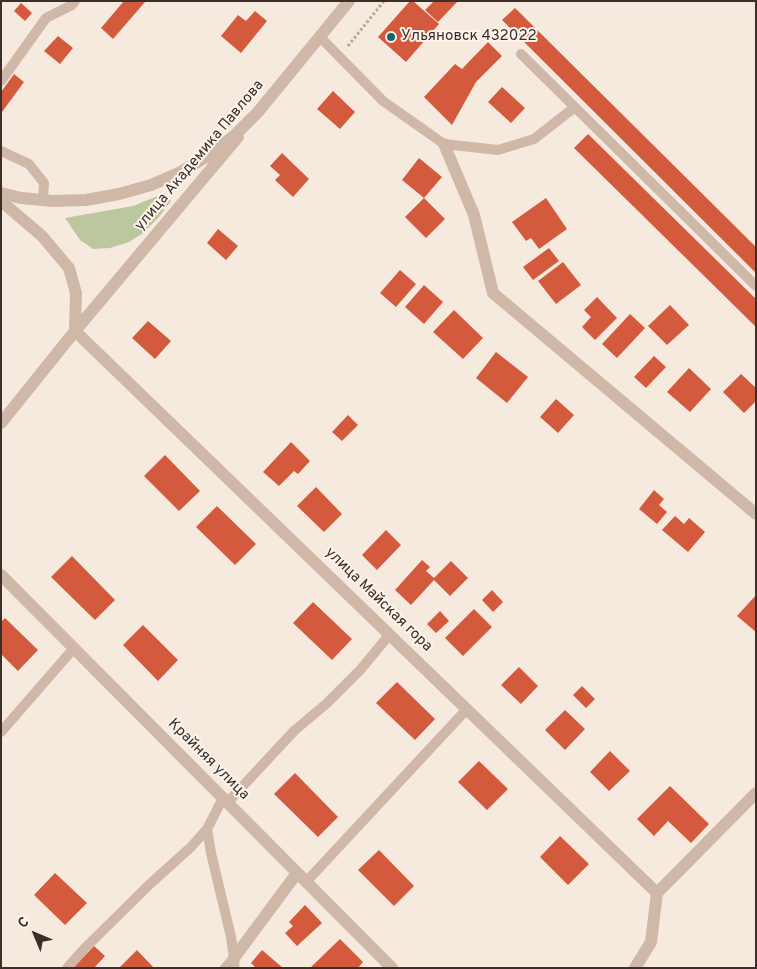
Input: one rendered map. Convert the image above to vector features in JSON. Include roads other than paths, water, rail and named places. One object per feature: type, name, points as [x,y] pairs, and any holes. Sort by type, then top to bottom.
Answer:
[{"type":"street","name":"улица Академика Павлова","points":[[1,423],[349,1]]},
{"type":"street","points":[[1,193],[42,200],[86,200],[119,194],[151,185],[181,172],[209,155],[235,135],[258,112]]},
{"type":"street","points":[[444,144],[474,215],[493,293],[756,514]]},
{"type":"street","points":[[1,201],[42,236],[69,268],[76,293],[75,331]]},
{"type":"street","name":"улица Майская гора","points":[[75,331],[657,894]]},
{"type":"street","name":"Крайняя улица","points":[[1,575],[392,968]]},
{"type":"street","points":[[635,968],[651,942],[657,894],[756,793]]},
{"type":"street","points":[[230,965],[302,877]]},
{"type":"lane","points":[[1,81],[46,18],[72,5],[75,1]]},
{"type":"lane","points":[[320,37],[383,101],[444,144],[498,150],[534,139],[575,108]]},
{"type":"lane","points":[[521,54],[756,286]]},
{"type":"lane","points":[[1,151],[29,164],[44,183],[42,200]]},
{"type":"lane","points":[[67,968],[150,884],[191,847],[207,829],[225,800],[294,731],[326,704],[361,669],[390,634]]},
{"type":"lane","points":[[1,732],[74,648]]},
{"type":"lane","points":[[302,877],[467,709]]},
{"type":"lane","points":[[207,829],[231,937],[230,965]]},
{"type":"place","name":"Ульяновск 432022","points":[[391,37]]}]
